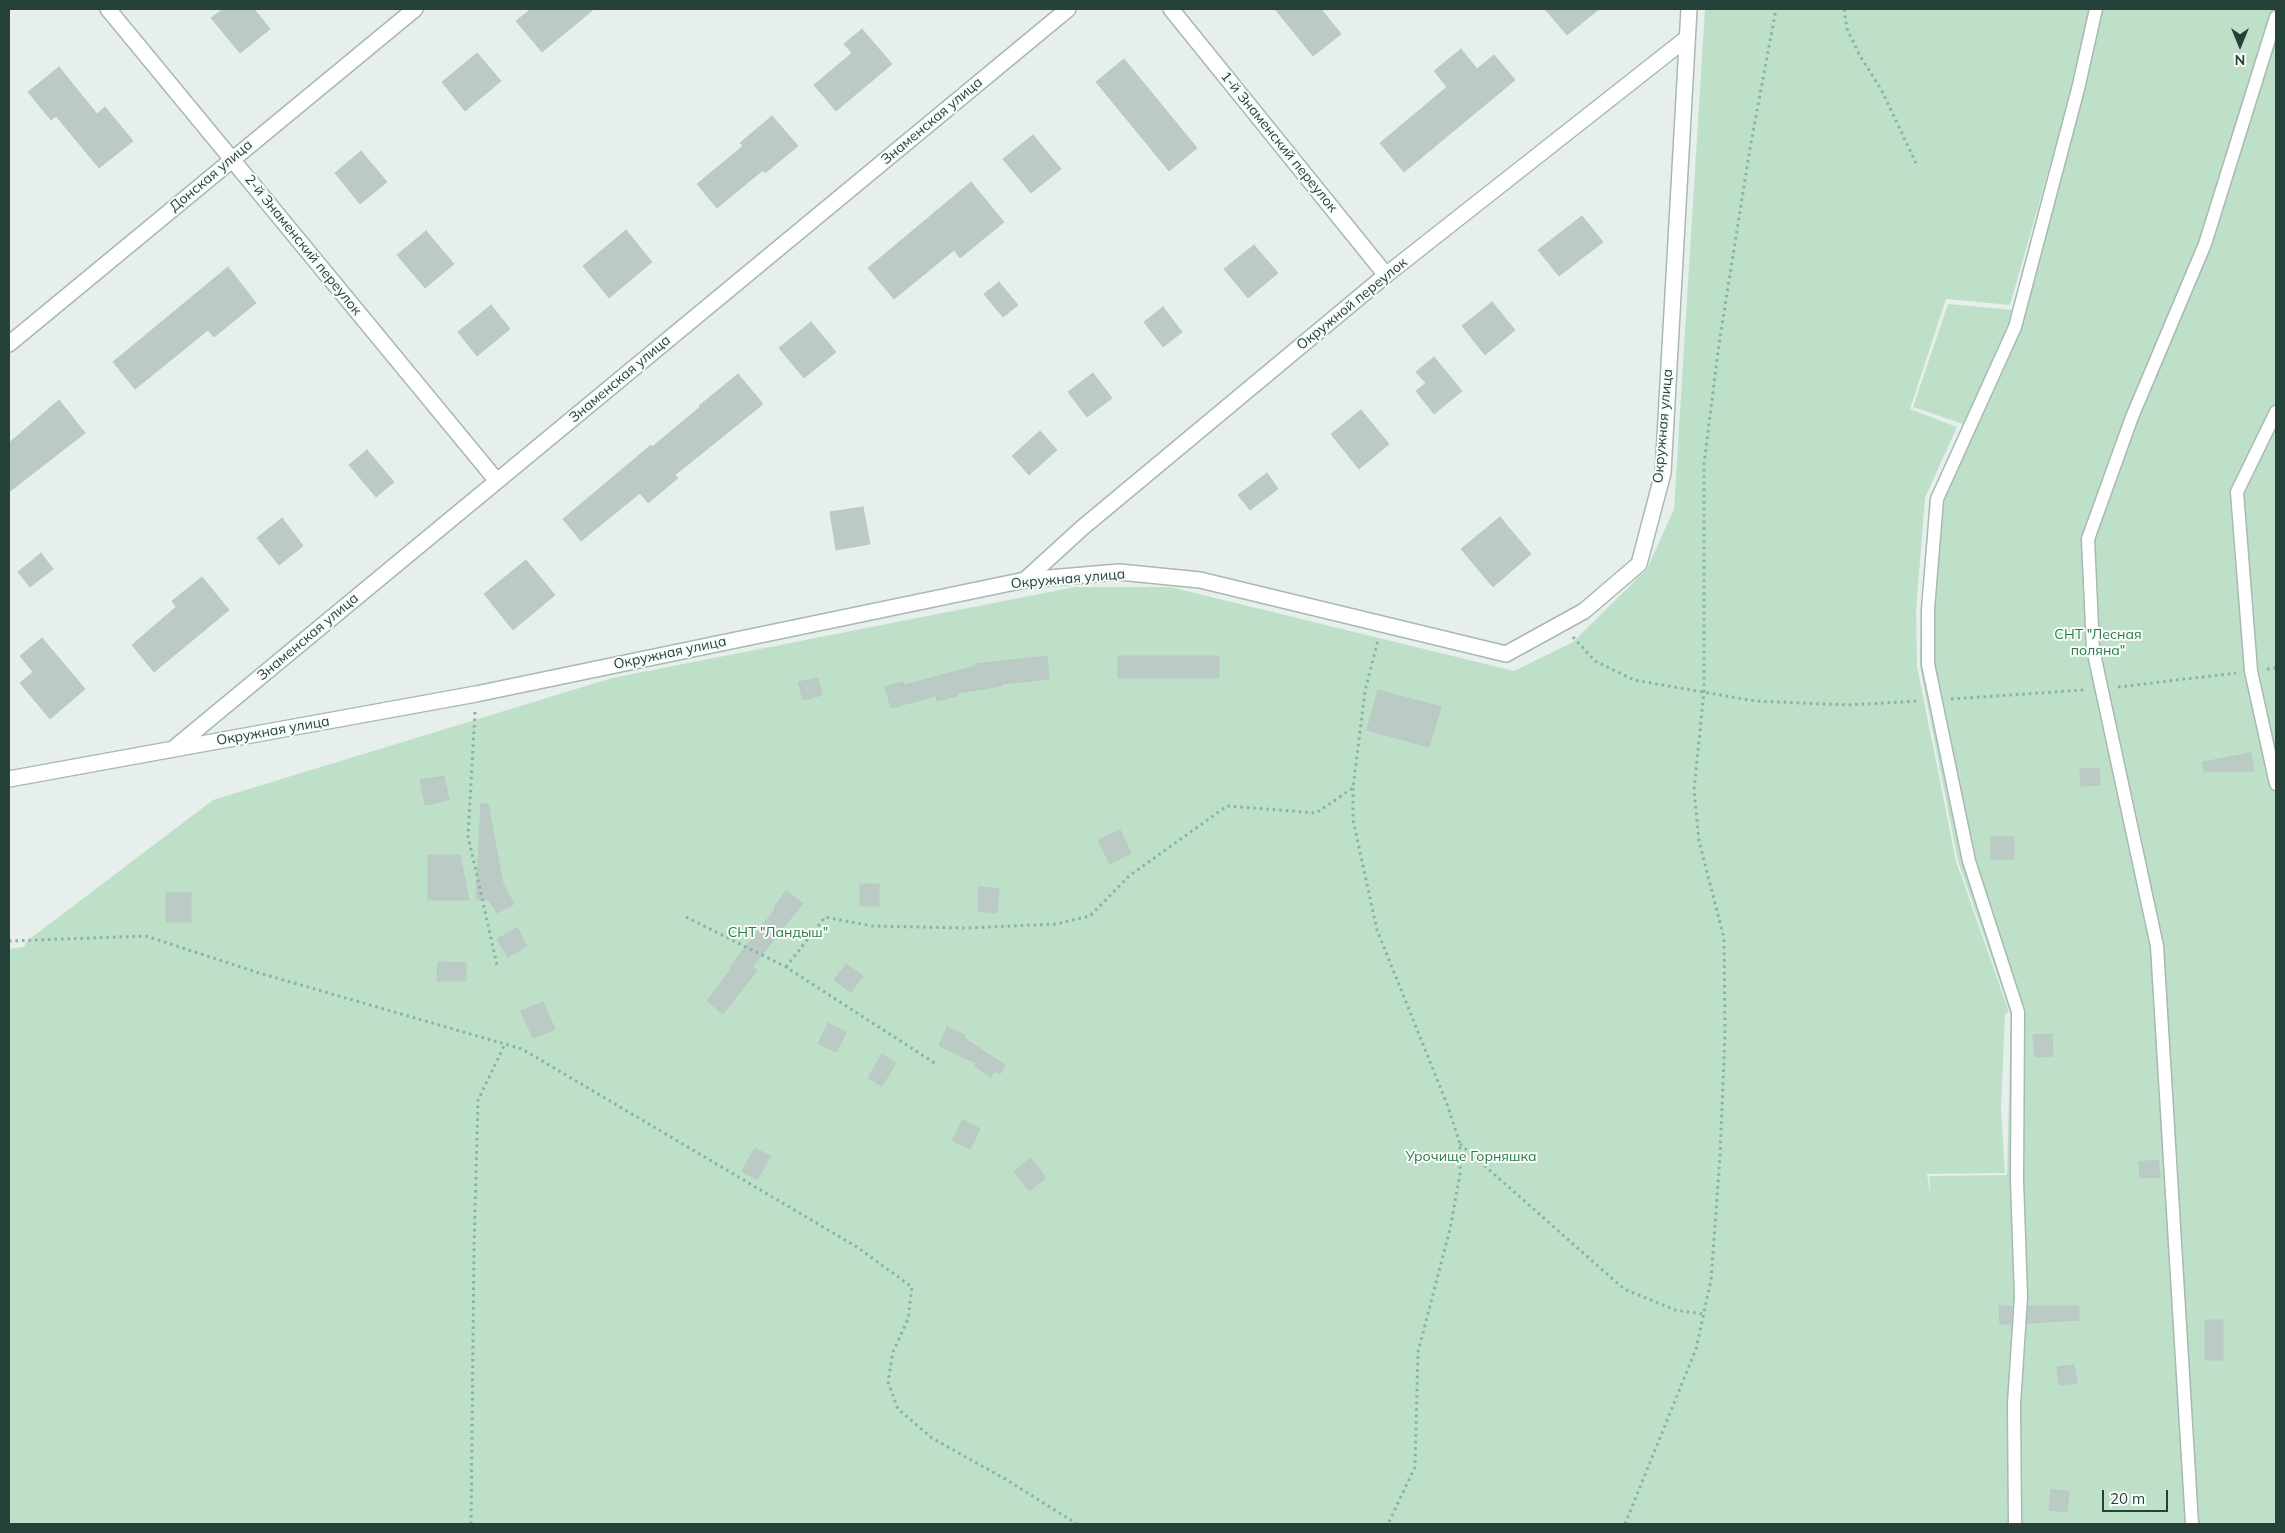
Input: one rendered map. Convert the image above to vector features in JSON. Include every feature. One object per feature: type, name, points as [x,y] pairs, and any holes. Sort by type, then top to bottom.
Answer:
[{"type":"street","name":"2-й Знаменский переулок","points":[[108,9],[497,481]]},
{"type":"street","name":"Донская улица","points":[[9,344],[232,158],[415,9]]},
{"type":"street","name":"Знаменская улица","points":[[172,750],[1068,9]]},
{"type":"street","name":"1-й Знаменский переулок","points":[[1171,9],[1386,275]]},
{"type":"street","name":"Окружная улица","points":[[9,779],[476,694],[1025,580],[1119,572],[1200,580],[1383,622],[1506,654],[1584,611],[1639,564],[1662,473],[1689,9]]},
{"type":"street","name":"Окружной переулок","points":[[1025,580],[1089,522],[1386,275],[1687,38]]},
{"type":"lane","points":[[2016,1524],[2014,1404],[2021,1297],[2017,1180],[2018,1012],[1969,861],[1928,664],[1928,609],[1937,499],[2015,327],[2078,89],[2096,9]]},
{"type":"lane","points":[[2192,1524],[2157,946],[2093,649],[2088,539],[2132,417],[2205,244],[2276,17]]},
{"type":"lane","points":[[2276,412],[2238,492],[2251,671],[2276,784]]},
{"type":"path","points":[[1625,1524],[1696,1349],[1710,1280],[1720,1157],[1725,1032],[1724,938],[1699,840],[1694,790],[1704,691],[1704,464],[1719,344],[1750,148],[1776,9]]},
{"type":"path","points":[[1844,9],[1847,29],[1881,89],[1916,163]]},
{"type":"path","points":[[1383,622],[1365,691],[1354,788],[1353,820],[1377,930],[1447,1104],[1460,1144],[1460,1174],[1450,1229],[1418,1352],[1415,1467],[1388,1524]]},
{"type":"path","points":[[1562,624],[1594,661],[1634,680],[1755,701],[1848,705],[1935,701],[2101,689],[2276,668]]},
{"type":"path","points":[[476,694],[468,836],[497,965]]},
{"type":"path","points":[[786,967],[825,917],[872,926],[966,928],[1056,924],[1090,916],[1129,876],[1227,806],[1316,814],[1354,788]]},
{"type":"path","points":[[686,917],[786,967],[936,1064]]},
{"type":"path","points":[[9,941],[146,936],[256,972],[522,1049],[858,1247],[912,1287],[908,1320],[893,1352],[888,1382],[898,1408],[932,1438],[1007,1480],[1077,1524]]},
{"type":"path","points":[[472,1524],[474,1248],[478,1100],[504,1044]]},
{"type":"path","points":[[1460,1144],[1624,1289],[1675,1310],[1703,1314]]},
{"type":"green space","points":[[1705,9],[2090,9],[2072,89],[2010,305],[1946,299],[1910,409],[1957,427],[1925,498],[1916,611],[1917,666],[1956,861],[2009,1012],[2005,1014],[2001,1109],[2005,1173],[1927,1174],[1931,1198],[1929,1176],[2007,1175],[2011,1014],[1958,861],[1920,667],[1921,609],[1931,497],[1963,424],[1913,407],[1948,304],[2025,311],[2100,9],[2276,9],[2276,1524],[9,1524],[9,949],[24,947],[27,941],[213,800],[612,678],[1075,587],[1170,587],[1514,671],[1573,642],[1647,569],[1674,509]]},
{"type":"building","points":[[223,9],[254,9],[270,29],[240,53],[211,18]]},
{"type":"building","points":[[531,9],[594,9],[542,52],[516,21]]},
{"type":"building","points":[[1275,9],[1321,9],[1341,34],[1313,56]]},
{"type":"building","points":[[1545,9],[1599,9],[1567,35]]},
{"type":"building","points":[[862,29],[892,64],[836,111],[814,85],[852,53],[844,44]]},
{"type":"building","points":[[1461,49],[1477,69],[1494,55],[1515,80],[1404,172],[1380,143],[1447,87],[1434,71]]},
{"type":"building","points":[[477,53],[501,81],[465,111],[442,82]]},
{"type":"building","points":[[1124,59],[1197,148],[1169,171],[1096,82]]},
{"type":"building","points":[[59,67],[97,114],[105,107],[133,141],[99,168],[56,116],[51,120],[28,92]]},
{"type":"building","points":[[772,116],[798,146],[765,173],[763,170],[717,208],[697,184],[743,146],[740,143]]},
{"type":"building","points":[[1033,135],[1061,169],[1031,193],[1003,159]]},
{"type":"building","points":[[361,151],[387,182],[360,204],[335,173]]},
{"type":"building","points":[[971,182],[1004,222],[960,258],[954,250],[894,299],[868,268]]},
{"type":"building","points":[[1582,216],[1603,242],[1559,276],[1538,250]]},
{"type":"building","points":[[626,230],[652,262],[609,298],[583,266]]},
{"type":"building","points":[[426,231],[454,264],[425,288],[397,255]]},
{"type":"building","points":[[1254,245],[1278,273],[1248,298],[1224,269]]},
{"type":"building","points":[[228,267],[256,303],[214,337],[208,330],[135,389],[113,362]]},
{"type":"building","points":[[999,282],[1018,305],[1003,317],[984,294]]},
{"type":"building","points":[[1492,302],[1515,330],[1485,355],[1462,326]]},
{"type":"building","points":[[491,305],[510,329],[477,356],[458,332]]},
{"type":"building","points":[[1163,307],[1182,332],[1163,347],[1144,322]]},
{"type":"building","points":[[811,322],[836,352],[804,378],[779,348]]},
{"type":"building","points":[[1434,357],[1462,391],[1434,414],[1416,391],[1426,383],[1416,372]]},
{"type":"building","points":[[1093,373],[1112,398],[1087,417],[1068,392]]},
{"type":"building","points":[[738,374],[763,404],[675,475],[678,478],[648,503],[640,493],[581,541],[563,519]]},
{"type":"building","points":[[59,400],[85,433],[9,492],[9,443]]},
{"type":"building","points":[[1361,410],[1389,444],[1359,469],[1331,434]]},
{"type":"building","points":[[1040,431],[1057,450],[1029,475],[1012,456]]},
{"type":"building","points":[[367,450],[394,482],[376,497],[349,465]]},
{"type":"building","points":[[1267,473],[1278,489],[1250,510],[1238,495]]},
{"type":"building","points":[[863,507],[870,544],[836,550],[830,512]]},
{"type":"building","points":[[1500,517],[1531,554],[1493,587],[1461,549]]},
{"type":"building","points":[[282,518],[303,546],[279,565],[257,538]]},
{"type":"building","points":[[41,553],[53,569],[30,587],[18,572]]},
{"type":"building","points":[[526,560],[555,595],[513,630],[484,594]]},
{"type":"building","points":[[202,577],[229,610],[154,672],[132,645],[176,607],[172,601]]},
{"type":"building","points":[[42,638],[85,689],[50,719],[20,683],[33,672],[20,656]]},
{"type":"building","points":[[1047,656],[1049,679],[1001,684],[1001,686],[956,693],[957,696],[937,701],[936,696],[891,708],[885,687],[903,682],[904,685],[976,666],[975,664]]},
{"type":"building","points":[[1118,656],[1219,656],[1219,678],[1118,678]]},
{"type":"building","points":[[818,678],[822,695],[803,700],[798,682]]},
{"type":"building","points":[[1378,690],[1441,707],[1429,747],[1367,730]]},
{"type":"building","points":[[2251,753],[2254,771],[2204,771],[2203,762]]},
{"type":"building","points":[[2099,768],[2100,785],[2081,786],[2080,769]]},
{"type":"building","points":[[444,776],[449,800],[425,805],[420,780]]},
{"type":"building","points":[[481,804],[488,804],[503,884],[514,904],[497,913],[489,900],[476,900]]},
{"type":"building","points":[[1120,830],[1131,853],[1110,864],[1098,840]]},
{"type":"building","points":[[1991,837],[2014,837],[2014,859],[1991,859]]},
{"type":"building","points":[[428,855],[460,855],[469,900],[428,900]]},
{"type":"building","points":[[860,884],[879,884],[879,906],[860,906]]},
{"type":"building","points":[[979,887],[999,889],[997,913],[978,911]]},
{"type":"building","points":[[786,891],[803,903],[752,967],[757,970],[723,1014],[707,1001],[732,968],[730,967],[776,908],[774,907]]},
{"type":"building","points":[[166,893],[191,893],[191,922],[166,922]]},
{"type":"building","points":[[517,928],[527,946],[508,957],[497,939]]},
{"type":"building","points":[[438,962],[466,963],[466,981],[437,981]]},
{"type":"building","points":[[846,964],[863,976],[851,992],[834,980]]},
{"type":"building","points":[[543,1002],[555,1029],[533,1038],[521,1011]]},
{"type":"building","points":[[828,1023],[846,1032],[837,1052],[818,1044]]},
{"type":"building","points":[[947,1027],[965,1035],[964,1038],[1005,1065],[1000,1074],[994,1071],[991,1077],[975,1066],[976,1063],[939,1046]]},
{"type":"building","points":[[2052,1034],[2053,1056],[2035,1057],[2033,1035]]},
{"type":"building","points":[[882,1054],[896,1063],[882,1086],[868,1078]]},
{"type":"building","points":[[963,1120],[980,1129],[970,1149],[952,1140]]},
{"type":"building","points":[[755,1148],[770,1156],[757,1180],[742,1171]]},
{"type":"building","points":[[1031,1158],[1046,1178],[1029,1191],[1014,1171]]},
{"type":"building","points":[[2158,1160],[2160,1177],[2140,1178],[2139,1162]]},
{"type":"building","points":[[1999,1306],[2012,1306],[2011,1324],[2000,1324]]},
{"type":"building","points":[[2029,1306],[2079,1306],[2079,1320],[2027,1323]]},
{"type":"building","points":[[2205,1320],[2223,1320],[2223,1360],[2205,1360]]},
{"type":"building","points":[[2074,1365],[2077,1383],[2059,1385],[2057,1367]]},
{"type":"building","points":[[2051,1489],[2069,1492],[2067,1512],[2049,1510]]},
{"type":"park label","name":"СНТ \"Лесная поляна\"","points":[[2098,644]]},
{"type":"park label","name":"СНТ \"Ландыш\"","points":[[778,933]]},
{"type":"park label","name":"Урочище Горняшка","points":[[1471,1157]]}]
